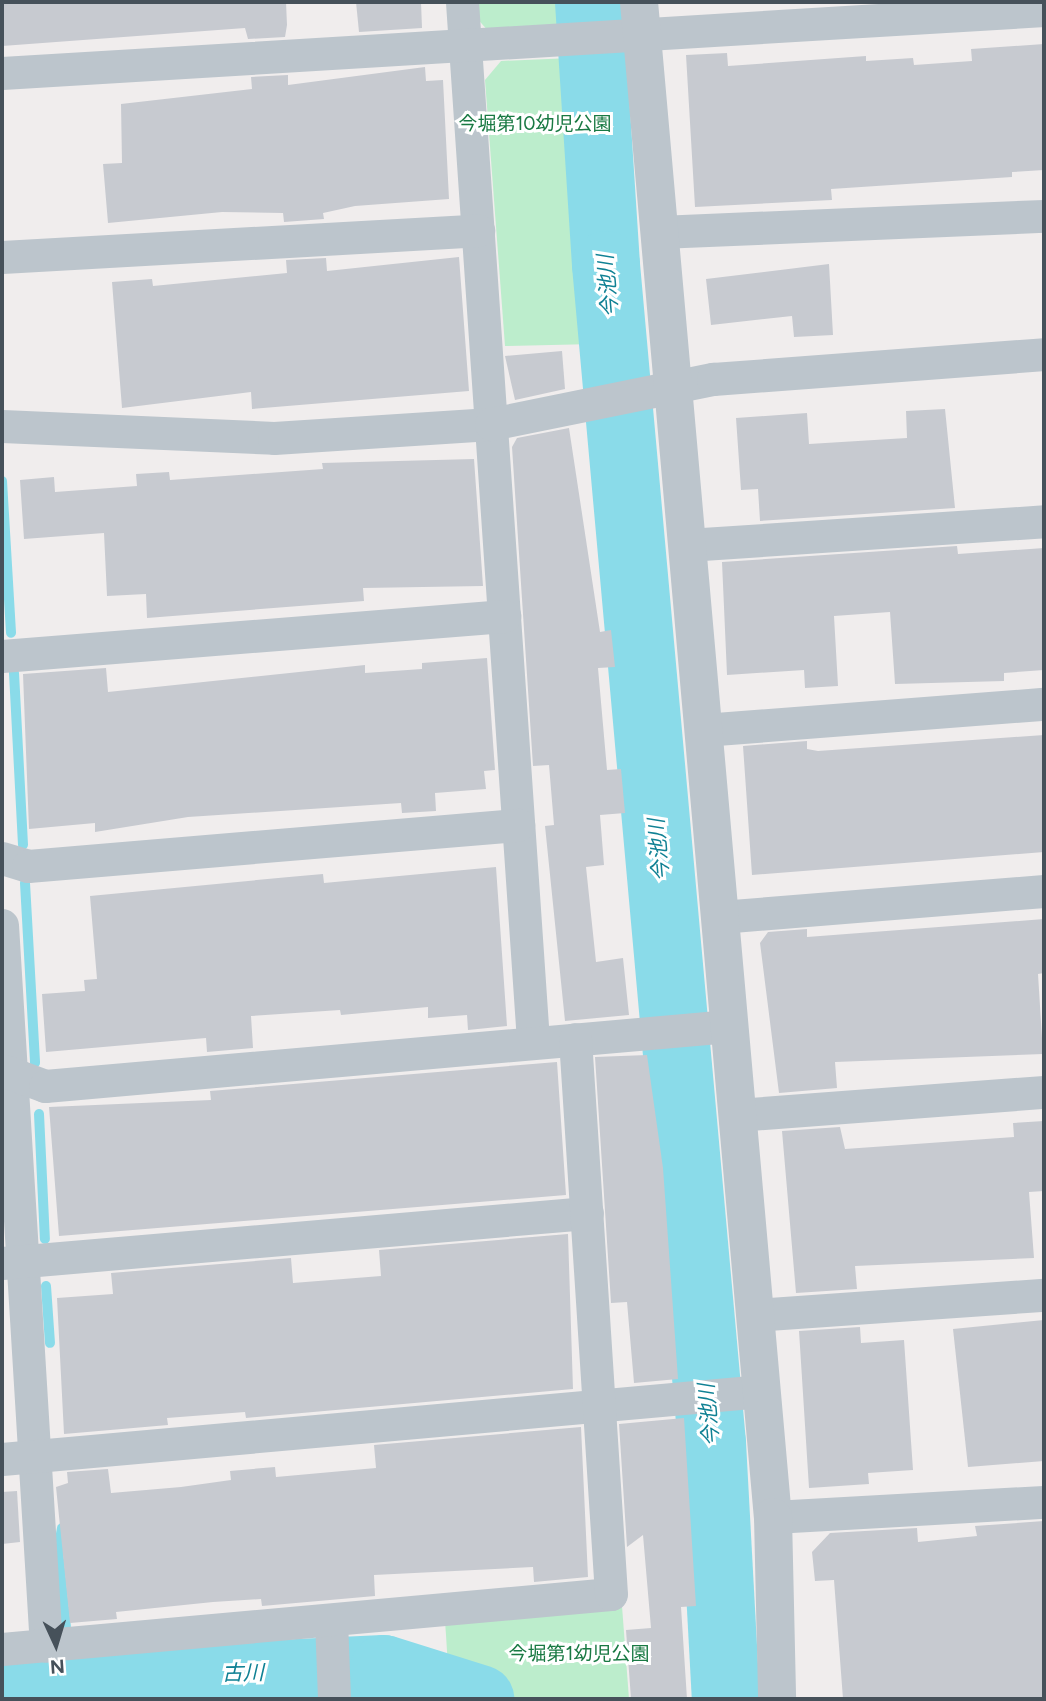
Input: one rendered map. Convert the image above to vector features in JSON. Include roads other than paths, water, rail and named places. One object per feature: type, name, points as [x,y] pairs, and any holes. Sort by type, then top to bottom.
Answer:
[{"type":"street","points":[[462,2],[533,1042]]},
{"type":"street","points":[[2,73],[569,39],[635,24],[1044,10]]},
{"type":"street","points":[[635,24],[659,233],[662,391],[687,545],[755,1315],[746,1392],[773,1517],[777,1699]]},
{"type":"street","points":[[659,233],[1044,216]]},
{"type":"street","points":[[2,257],[478,230]]},
{"type":"street","points":[[2,426],[274,438],[491,425],[598,406],[713,379],[1044,354]]},
{"type":"street","points":[[687,545],[1044,521]]},
{"type":"street","points":[[2,656],[504,616]]},
{"type":"street","points":[[703,730],[1044,704]]},
{"type":"street","points":[[2,858],[28,866],[518,825]]},
{"type":"street","points":[[720,917],[1044,891]]},
{"type":"street","points":[[2,925],[18,1458],[46,1646]]},
{"type":"street","points":[[6,1072],[46,1086],[729,1026]]},
{"type":"street","points":[[2,1649],[611,1594],[575,1039]]},
{"type":"street","points":[[737,1115],[1044,1092]]},
{"type":"street","points":[[12,1262],[586,1213]]},
{"type":"street","points":[[755,1315],[1044,1295]]},
{"type":"street","points":[[18,1458],[746,1392]]},
{"type":"street","points":[[773,1517],[1044,1502]]},
{"type":"street","points":[[331,1620],[334,1699]]},
{"type":"waterway","name":"今池川","points":[[589,2],[606,265],[712,1443],[726,1699]]},
{"type":"waterway","points":[[2,481],[11,633]]},
{"type":"waterway","points":[[14,673],[23,845]]},
{"type":"waterway","points":[[25,883],[35,1063]]},
{"type":"waterway","points":[[39,1114],[45,1239]]},
{"type":"waterway","points":[[46,1286],[50,1343]]},
{"type":"waterway","points":[[62,1528],[58,1550],[66,1627]]},
{"type":"waterway","name":"古川","points":[[2,1687],[384,1669],[480,1699]]},
{"type":"park label","name":"今堀第10幼児公園","points":[[535,124]]},
{"type":"park label","name":"今堀第1幼児公園","points":[[579,1654]]}]
